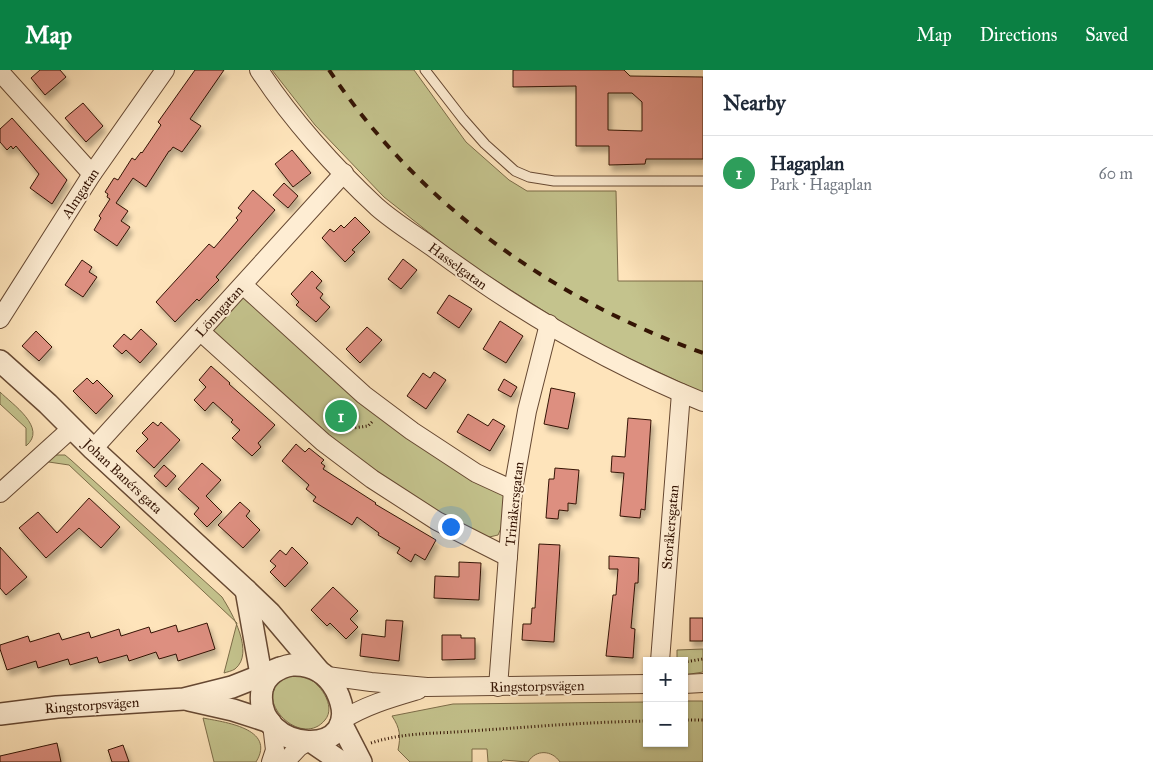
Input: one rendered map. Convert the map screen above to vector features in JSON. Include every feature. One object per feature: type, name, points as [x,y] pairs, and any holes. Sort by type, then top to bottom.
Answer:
[{"type":"street","name":"Almgatan","points":[[0,319],[92,174],[165,70]]},
{"type":"street","name":"Hasselgatan","points":[[259,70],[271,89],[324,153],[378,207],[462,270],[515,306],[617,362],[703,402]]},
{"type":"street","points":[[0,72],[92,174]]},
{"type":"street","name":"Lönngatan","points":[[93,449],[344,172]]},
{"type":"street","points":[[243,285],[364,395],[382,409],[476,473],[513,490]]},
{"type":"street","name":"Trinåkersgatan","points":[[498,687],[513,490],[527,411],[548,324]]},
{"type":"street","points":[[201,332],[328,446],[372,479],[436,521],[508,556]]},
{"type":"street","name":"Johan Banérs gata","points":[[0,361],[270,613],[323,674]]},
{"type":"street","name":"Storåkersgatan","points":[[660,657],[681,393]]},
{"type":"street","points":[[0,493],[72,428]]},
{"type":"street","points":[[246,590],[258,650],[268,676],[262,699],[265,714],[271,723],[288,736],[352,758]]},
{"type":"street","points":[[239,684],[258,650]]},
{"type":"street","points":[[268,676],[292,665],[303,665],[323,674],[340,699],[342,722],[352,758]]},
{"type":"street","name":"Ringstorpsvägen","points":[[323,674],[371,682],[426,687],[643,684]]},
{"type":"street","name":"Ringstorpsvägen","points":[[0,714],[57,707],[184,699],[268,676]]},
{"type":"street","points":[[688,684],[703,683]]},
{"type":"street","name":"Ringstorpsvägen","points":[[342,722],[356,711],[426,687]]},
{"type":"street","name":"Ringstorpsvägen","points":[[184,699],[233,710],[271,723]]},
{"type":"street","points":[[285,762],[299,747],[330,736],[342,722]]},
{"type":"street","points":[[271,723],[275,750],[271,762]]},
{"type":"lane","points":[[425,70],[485,144],[515,172],[554,182],[703,180]]},
{"type":"path","points":[[328,446],[338,430],[368,426],[382,409]]},
{"type":"path","points":[[688,661],[703,659]]},
{"type":"path","points":[[688,720],[703,720]]},
{"type":"path","points":[[352,758],[387,738],[404,734],[464,732],[590,722],[643,721]]},
{"type":"shaded area","points":[[272,70],[414,70],[466,142],[509,180],[527,191],[616,191],[618,281],[703,281],[703,393],[588,339],[465,261],[384,197],[315,125]]},
{"type":"shaded area","points":[[246,296],[504,490],[505,513],[498,535],[485,538],[443,517],[329,441],[208,327],[235,297]]},
{"type":"shaded area","points":[[0,392],[31,424],[32,439],[26,446],[26,428],[0,404]]},
{"type":"shaded area","points":[[57,455],[65,455],[71,460],[222,597],[235,621],[69,465],[42,461]]},
{"type":"shaded area","points":[[237,625],[242,643],[243,653],[241,662],[235,669],[224,673]]},
{"type":"shaded area","points":[[703,649],[703,672],[688,674],[688,657],[677,657],[677,650]]},
{"type":"shaded area","points":[[289,674],[304,676],[310,679],[325,695],[328,701],[328,714],[325,720],[316,727],[306,729],[286,721],[273,703],[272,693],[276,683]]},
{"type":"shaded area","points":[[688,701],[703,701],[703,762],[560,762],[553,755],[540,753],[528,762],[503,760],[501,762],[488,762],[487,749],[472,749],[472,762],[410,762],[398,750],[399,732],[392,716],[453,704],[643,702],[643,747],[688,747]]},
{"type":"shaded area","points":[[203,718],[234,725],[254,734],[259,741],[261,751],[256,762],[214,762]]},
{"type":"building","points":[[40,70],[60,70],[66,77],[45,95],[31,78]]},
{"type":"building","points":[[195,70],[224,70],[190,119],[201,126],[182,152],[173,147],[146,187],[133,178],[116,203],[128,211],[121,221],[130,227],[117,246],[94,230],[101,218],[99,216],[110,199],[105,192],[114,178],[118,180],[132,158],[135,160],[142,153],[161,125],[158,122]]},
{"type":"building","points":[[513,70],[624,70],[630,76],[703,77],[703,159],[646,159],[645,164],[609,165],[609,146],[576,146],[576,86],[513,87]],"holes":[[[608,93],[632,93],[642,102],[642,131],[608,130]]]},
{"type":"building","points":[[83,103],[103,126],[86,142],[65,118]]},
{"type":"building","points":[[12,118],[67,180],[52,204],[30,188],[39,174],[16,146],[13,149],[11,146],[7,150],[0,142],[0,129]]},
{"type":"building","points":[[292,150],[311,173],[293,187],[275,164]]},
{"type":"building","points":[[284,183],[298,196],[288,208],[273,195]]},
{"type":"building","points":[[253,190],[275,210],[216,277],[219,280],[175,322],[156,302],[209,244],[214,248],[238,220],[236,218],[242,211],[238,208]]},
{"type":"building","points":[[355,217],[370,232],[352,250],[355,252],[345,262],[322,238],[330,229],[334,232],[341,225],[344,228]]},
{"type":"building","points":[[403,259],[417,270],[401,289],[388,279]]},
{"type":"building","points":[[82,260],[92,267],[89,272],[97,277],[83,297],[65,285]]},
{"type":"building","points":[[312,271],[322,281],[316,288],[323,294],[320,298],[330,307],[316,322],[296,305],[299,302],[291,294]]},
{"type":"building","points":[[449,295],[472,309],[459,328],[437,313]]},
{"type":"building","points":[[500,321],[523,336],[506,363],[483,349]]},
{"type":"building","points":[[367,327],[382,340],[360,363],[346,349]]},
{"type":"building","points":[[141,329],[157,344],[140,363],[126,350],[122,354],[113,346],[124,334],[131,340]]},
{"type":"building","points":[[36,331],[52,347],[39,361],[22,346]]},
{"type":"building","points":[[211,366],[275,425],[258,443],[261,447],[252,456],[232,438],[240,430],[231,422],[233,420],[213,402],[205,411],[194,400],[206,387],[199,380]]},
{"type":"building","points":[[434,372],[446,380],[426,409],[407,396],[423,373],[430,378]]},
{"type":"building","points":[[87,378],[93,384],[97,380],[113,396],[96,414],[73,391]]},
{"type":"building","points":[[504,379],[517,387],[511,397],[498,390]]},
{"type":"building","points":[[551,388],[575,393],[568,429],[544,424]]},
{"type":"building","points":[[468,414],[488,426],[493,419],[505,426],[490,451],[457,432]]},
{"type":"building","points":[[628,418],[651,420],[645,510],[641,509],[640,518],[620,516],[624,473],[611,472],[612,456],[625,457]]},
{"type":"building","points":[[153,422],[158,426],[161,422],[180,440],[154,468],[136,451],[148,439],[142,433]]},
{"type":"building","points":[[296,444],[305,452],[309,448],[324,460],[321,463],[325,466],[323,469],[375,504],[436,540],[425,560],[415,554],[411,562],[397,553],[400,548],[378,535],[379,533],[357,517],[352,525],[313,501],[316,497],[306,489],[309,485],[282,461]]},
{"type":"building","points":[[202,463],[221,480],[206,496],[222,512],[207,527],[194,514],[199,508],[178,489]]},
{"type":"building","points":[[164,465],[176,476],[166,487],[154,476]]},
{"type":"building","points":[[555,468],[579,470],[576,504],[568,503],[568,511],[559,510],[558,519],[546,518],[549,479],[554,479]]},
{"type":"building","points":[[89,498],[120,527],[101,548],[79,528],[46,558],[19,528],[38,512],[57,533]]},
{"type":"building","points":[[240,502],[250,511],[246,516],[260,530],[243,548],[218,525]]},
{"type":"building","points":[[539,544],[560,545],[554,642],[522,640],[523,624],[531,624],[532,608],[535,608]]},
{"type":"building","points":[[0,547],[27,577],[6,595],[0,588]]},
{"type":"building","points":[[292,547],[308,563],[285,587],[270,572],[276,566],[270,561],[280,550],[286,555]]},
{"type":"building","points":[[609,556],[639,558],[638,583],[635,583],[631,628],[635,629],[633,658],[606,656],[613,595],[616,595],[618,569],[609,569]]},
{"type":"building","points":[[459,562],[481,563],[479,600],[434,598],[435,576],[459,577]]},
{"type":"building","points":[[333,587],[358,611],[350,619],[358,627],[346,639],[330,623],[327,626],[311,610]]},
{"type":"building","points":[[690,618],[703,618],[703,641],[690,641]]},
{"type":"building","points":[[386,620],[403,621],[399,661],[360,656],[362,634],[385,637]]},
{"type":"building","points":[[207,623],[215,649],[178,661],[176,654],[159,659],[156,652],[129,661],[127,655],[99,663],[97,657],[70,665],[68,659],[38,668],[36,661],[7,670],[0,649],[0,645],[28,636],[30,642],[59,633],[62,640],[89,632],[91,638],[119,629],[121,636],[149,627],[151,633],[176,625],[178,632]]},
{"type":"building","points":[[442,635],[461,635],[461,638],[475,638],[475,659],[442,660]]},
{"type":"building","points":[[57,743],[61,762],[0,762],[0,756]]},
{"type":"building","points":[[123,745],[129,762],[112,762],[108,750]]},
{"type":"railway","points":[[329,70],[365,119],[404,164],[447,205],[493,242],[542,275],[593,305],[647,331],[703,353]]},
{"type":"place","name":"Hagaplan","points":[[341,416]]}]
